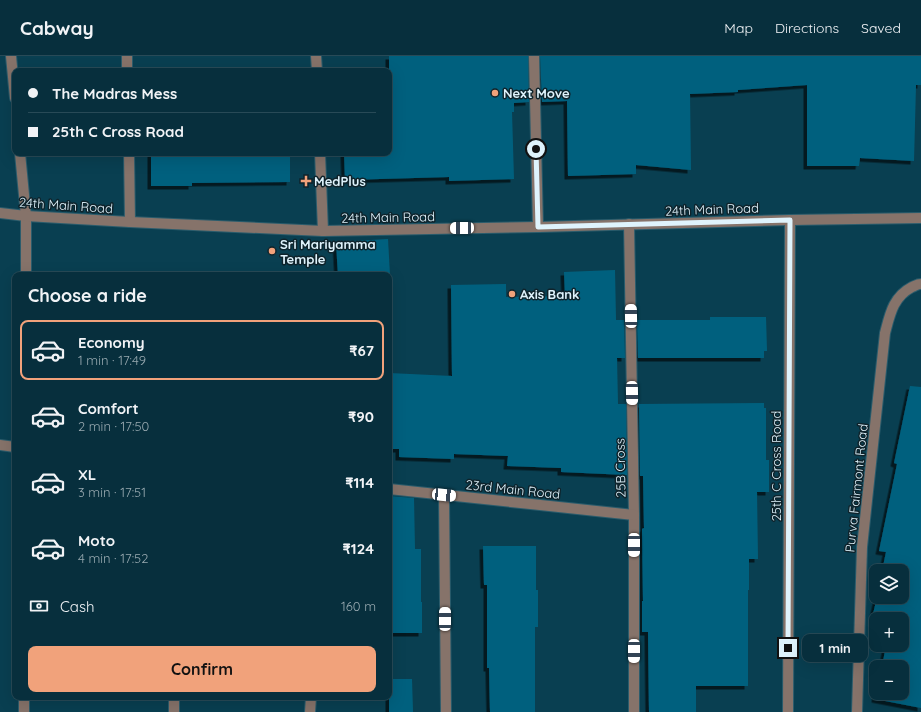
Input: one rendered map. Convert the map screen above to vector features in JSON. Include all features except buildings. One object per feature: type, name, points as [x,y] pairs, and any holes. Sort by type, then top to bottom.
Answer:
[{"type":"street","points":[[11,56],[12,68]]},
{"type":"street","points":[[127,56],[127,68]]},
{"type":"street","points":[[316,56],[317,68]]},
{"type":"street","points":[[534,56],[538,227]]},
{"type":"street","points":[[20,156],[26,216],[26,272]]},
{"type":"street","points":[[129,156],[130,222]]},
{"type":"street","points":[[320,156],[323,231]]},
{"type":"street","name":"24th Main Road","points":[[0,212],[26,216],[323,231],[921,218]]},
{"type":"street","name":"25th C Cross Road","points":[[788,712],[790,220]]},
{"type":"street","name":"25B Cross","points":[[629,224],[634,515],[634,712]]},
{"type":"street","name":"Purva Fairmont Road","points":[[858,712],[862,547],[885,333],[890,314],[897,298],[905,291],[918,284],[921,284]]},
{"type":"street","points":[[0,445],[12,447]]},
{"type":"street","name":"23rd Main Road","points":[[392,489],[634,515]]},
{"type":"street","points":[[444,495],[446,712]]},
{"type":"street","points":[[24,700],[24,712]]},
{"type":"street","points":[[174,700],[174,712]]},
{"type":"street","points":[[310,712],[311,700]]},
{"type":"place","name":"Next Move","points":[[495,93]]},
{"type":"place","name":"MedPlus","points":[[306,181]]},
{"type":"place","name":"Sri Mariyamma Temple","points":[[272,251]]},
{"type":"place","name":"Axis Bank","points":[[512,294]]},
{"type":"route","points":[[536,149],[538,227],[790,220],[788,648]]}]
